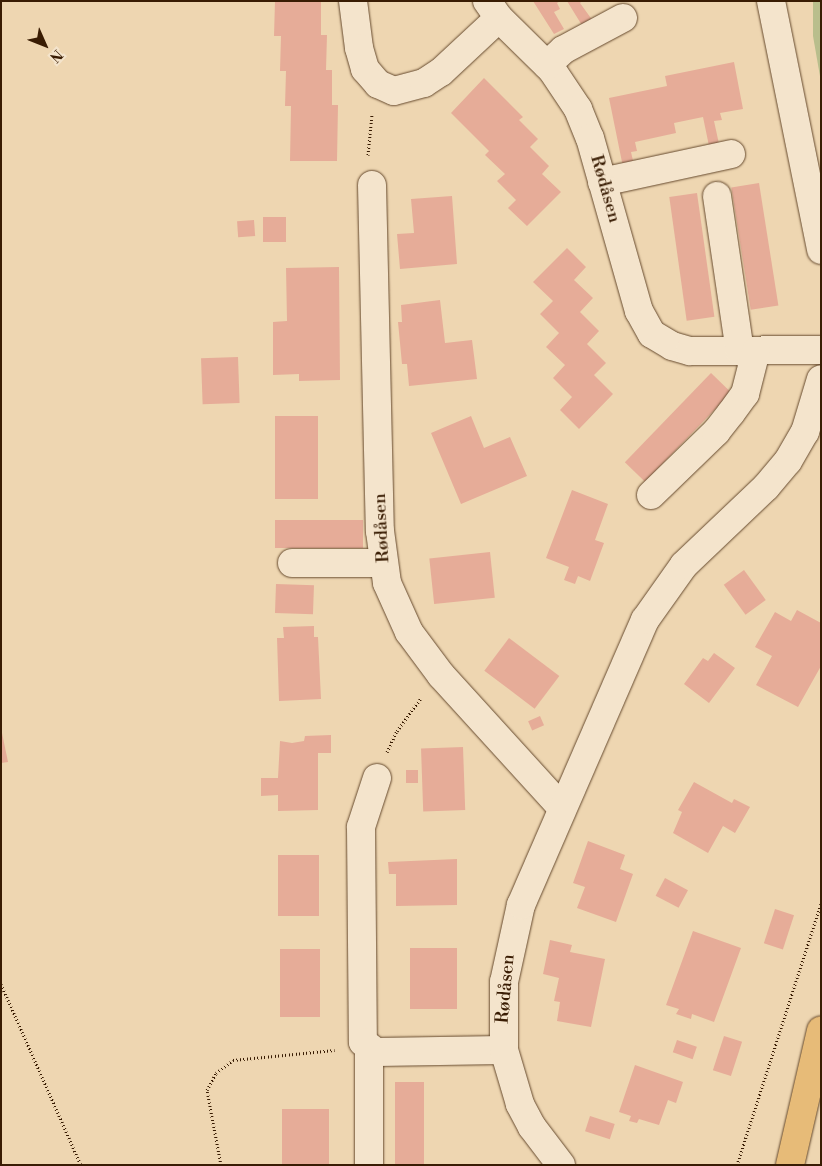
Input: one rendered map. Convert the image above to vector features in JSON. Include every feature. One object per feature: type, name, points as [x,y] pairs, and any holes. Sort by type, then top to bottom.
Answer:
[{"type":"main road","points":[[790,1165],[821,1031]]},
{"type":"street","points":[[353,1],[358,48],[365,69],[378,84],[394,91],[424,83],[493,10]]},
{"type":"street","points":[[771,1],[821,250]]},
{"type":"street","name":"Rødåsen","points":[[493,10],[546,65],[578,109],[602,182],[639,311],[649,330],[662,341],[690,351],[821,350]]},
{"type":"street","points":[[546,65],[563,50],[623,18]]},
{"type":"street","points":[[602,182],[731,154]]},
{"type":"street","name":"Rødåsen","points":[[372,186],[383,563],[398,613],[441,675],[562,808]]},
{"type":"street","points":[[651,495],[716,432],[745,394],[748,351],[717,196]]},
{"type":"street","name":"Rødåsen","points":[[561,1165],[532,1127],[520,1104],[504,1050],[504,990],[510,943],[521,905],[645,620],[684,565],[766,487],[788,461],[805,432],[821,379]]},
{"type":"street","points":[[292,563],[383,563]]},
{"type":"street","points":[[368,1165],[361,828],[377,778]]},
{"type":"street","points":[[366,1045],[376,1052],[504,1050]]},
{"type":"path","points":[[372,186],[367,169],[372,104],[378,84]]},
{"type":"path","points":[[377,778],[396,731],[441,675]]},
{"type":"path","points":[[737,1165],[821,903]]},
{"type":"path","points":[[1,984],[81,1165]]},
{"type":"path","points":[[221,1165],[206,1090],[216,1073],[233,1060],[354,1048],[366,1045]]},
{"type":"green space","points":[[813,1],[821,1],[821,82],[813,36]]},
{"type":"building","points":[[275,1],[321,1],[321,35],[327,35],[326,70],[332,70],[332,105],[338,105],[337,161],[290,161],[291,106],[285,106],[286,71],[280,71],[281,36],[274,36]]},
{"type":"building","points":[[533,1],[560,1],[557,3],[560,9],[554,12],[564,29],[554,34]]},
{"type":"building","points":[[567,1],[582,1],[580,3],[593,21],[583,27]]},
{"type":"building","points":[[734,62],[743,109],[720,113],[722,120],[714,121],[719,144],[709,146],[703,117],[674,123],[676,133],[635,142],[637,151],[631,152],[634,165],[623,167],[609,98],[667,86],[665,76]]},
{"type":"building","points":[[484,78],[523,117],[519,120],[538,139],[530,147],[549,166],[542,174],[561,192],[527,226],[508,208],[516,200],[497,181],[505,174],[485,155],[489,151],[451,113]]},
{"type":"building","points":[[759,183],[778,305],[751,310],[731,187]]},
{"type":"building","points":[[697,193],[714,317],[687,321],[669,197]]},
{"type":"building","points":[[452,196],[457,264],[400,269],[397,234],[414,233],[411,199]]},
{"type":"building","points":[[263,217],[286,217],[286,242],[263,242]]},
{"type":"building","points":[[254,220],[255,236],[238,237],[237,221]]},
{"type":"building","points":[[567,248],[586,267],[574,280],[593,298],[580,312],[599,331],[587,344],[606,363],[594,375],[613,394],[579,429],[560,410],[572,397],[553,378],[565,365],[546,347],[559,333],[540,314],[553,301],[533,282]]},
{"type":"building","points":[[339,267],[340,380],[299,381],[299,374],[273,375],[273,322],[287,321],[286,268]]},
{"type":"building","points":[[440,300],[445,343],[472,340],[477,379],[409,386],[407,364],[402,364],[398,322],[402,322],[401,305]]},
{"type":"building","points":[[238,357],[240,403],[203,404],[201,358]]},
{"type":"building","points":[[711,373],[731,392],[645,482],[625,462]]},
{"type":"building","points":[[275,416],[318,416],[318,499],[275,499]]},
{"type":"building","points":[[471,416],[484,448],[510,437],[527,476],[461,504],[431,433]]},
{"type":"building","points":[[572,490],[608,504],[595,540],[604,543],[590,581],[578,576],[575,584],[564,580],[569,567],[546,558]]},
{"type":"building","points":[[275,520],[363,520],[363,548],[275,548]]},
{"type":"building","points":[[490,552],[495,598],[434,604],[429,558]]},
{"type":"building","points":[[744,570],[766,600],[746,615],[724,585]]},
{"type":"building","points":[[276,584],[314,585],[313,614],[275,613]]},
{"type":"building","points":[[797,610],[821,623],[821,666],[798,707],[756,685],[772,656],[755,647],[775,612],[791,621]]},
{"type":"building","points":[[314,626],[314,637],[318,637],[321,699],[279,701],[277,638],[284,638],[283,627]]},
{"type":"building","points":[[509,638],[559,676],[535,709],[484,671]]},
{"type":"building","points":[[714,653],[735,668],[709,703],[684,684],[703,658],[708,661]]},
{"type":"building","points":[[540,716],[544,725],[532,730],[528,721]]},
{"type":"building","points":[[1,728],[8,762],[1,763]]},
{"type":"building","points":[[331,735],[331,753],[318,753],[318,810],[278,811],[278,795],[261,796],[261,778],[278,778],[280,741],[292,743],[304,741],[305,736]]},
{"type":"building","points":[[463,747],[465,810],[423,811],[421,748]]},
{"type":"building","points":[[406,770],[418,770],[418,783],[406,783]]},
{"type":"building","points":[[694,782],[732,803],[734,799],[750,807],[735,833],[723,826],[708,853],[673,833],[682,812],[678,810]]},
{"type":"building","points":[[588,841],[625,855],[620,869],[633,874],[616,922],[577,908],[585,887],[573,883]]},
{"type":"building","points":[[278,855],[319,855],[319,916],[278,916]]},
{"type":"building","points":[[457,859],[457,905],[396,906],[396,874],[389,874],[388,862]]},
{"type":"building","points":[[665,878],[688,890],[679,908],[656,896]]},
{"type":"building","points":[[775,909],[794,915],[783,949],[764,943]]},
{"type":"building","points":[[693,931],[741,948],[714,1022],[692,1014],[691,1019],[676,1014],[679,1009],[666,1005]]},
{"type":"building","points":[[550,940],[572,945],[570,952],[605,959],[591,1027],[557,1021],[560,1002],[554,1001],[559,978],[543,974]]},
{"type":"building","points":[[410,948],[457,948],[457,1009],[410,1009]]},
{"type":"building","points":[[280,949],[320,949],[320,1017],[280,1017]]},
{"type":"building","points":[[724,1036],[742,1042],[731,1076],[713,1070]]},
{"type":"building","points":[[677,1040],[697,1047],[693,1059],[673,1052]]},
{"type":"building","points":[[635,1065],[683,1082],[676,1103],[668,1100],[659,1125],[639,1119],[637,1123],[629,1121],[631,1116],[619,1112]]},
{"type":"building","points":[[395,1082],[424,1082],[424,1165],[395,1165]]},
{"type":"building","points":[[282,1109],[329,1109],[329,1165],[282,1165]]},
{"type":"building","points":[[590,1116],[615,1124],[610,1139],[585,1131]]}]
